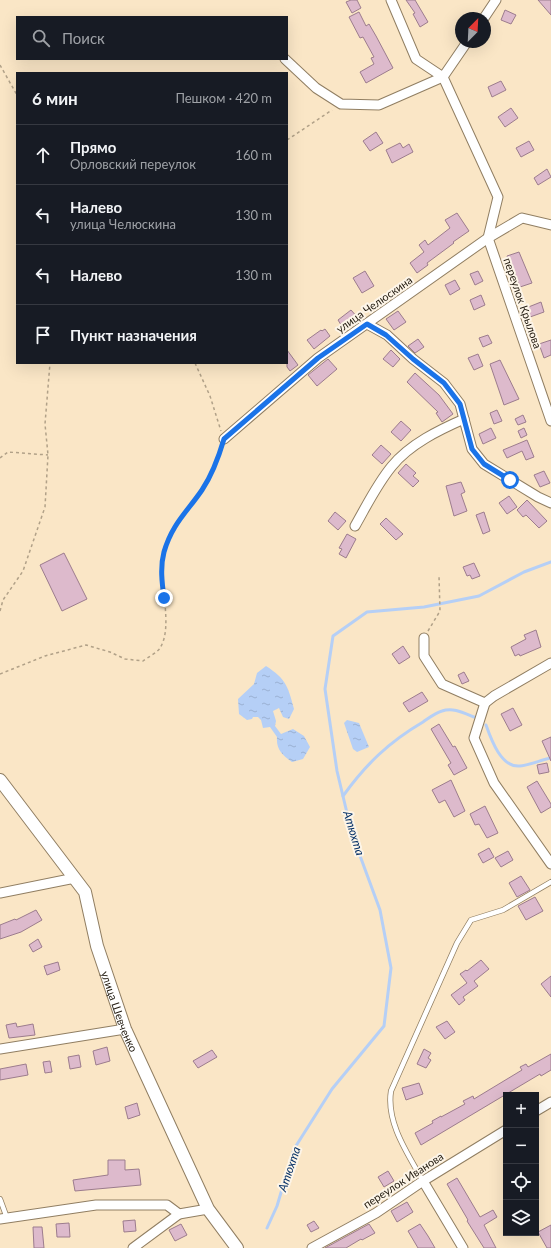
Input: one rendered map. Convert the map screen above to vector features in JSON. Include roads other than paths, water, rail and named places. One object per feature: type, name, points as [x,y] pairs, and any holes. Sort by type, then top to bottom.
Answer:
[{"type":"street","points":[[391,0],[416,59],[443,77],[498,197],[488,238]]},
{"type":"street","points":[[488,12],[496,0]]},
{"type":"street","points":[[286,60],[316,88],[341,104],[379,105],[443,77],[463,48]]},
{"type":"street","name":"улица Челюскина","points":[[224,439],[318,358],[488,238],[522,218],[551,225]]},
{"type":"street","name":"переулок Крылова","points":[[488,238],[551,421]]},
{"type":"street","points":[[367,324],[386,335],[413,359],[444,383],[460,404],[472,449],[484,464],[538,497],[551,503]]},
{"type":"street","points":[[355,526],[393,464],[410,449],[436,432],[464,419]]},
{"type":"street","points":[[424,638],[424,656],[442,684],[486,703]]},
{"type":"street","points":[[551,663],[494,696],[486,703],[474,738],[494,783],[551,864]]},
{"type":"street","name":"улица Шевченко","points":[[0,780],[85,892],[97,946],[125,1029],[208,1209],[237,1248]]},
{"type":"street","points":[[0,893],[75,878]]},
{"type":"street","points":[[0,1049],[125,1029]]},
{"type":"street","points":[[539,1109],[551,1102]]},
{"type":"street","name":"переулок Иванова","points":[[312,1248],[376,1213],[423,1181],[503,1132]]},
{"type":"street","points":[[423,1181],[463,1248]]},
{"type":"street","points":[[3,1218],[96,1205],[167,1205],[179,1214]]},
{"type":"street","points":[[133,1248],[179,1214],[208,1209]]},
{"type":"lane","points":[[423,1181],[400,1140],[389,1104],[391,1091],[454,950],[471,920],[503,910],[551,882]]},
{"type":"lane","points":[[0,1199],[3,1218]]},
{"type":"water","points":[[266,666],[282,679],[290,694],[294,709],[289,719],[283,717],[279,708],[273,711],[276,721],[275,726],[281,734],[293,729],[304,736],[310,747],[303,759],[292,762],[280,751],[277,737],[270,727],[263,728],[261,720],[258,717],[253,717],[252,719],[247,720],[239,714],[238,699],[254,684],[257,673]]},
{"type":"water","points":[[347,720],[359,723],[369,747],[357,752],[353,749],[344,723]]},
{"type":"waterway","name":"Атюхта","points":[[267,1228],[277,1206],[294,1149],[332,1089],[384,1026],[391,968],[380,910],[352,834],[337,771],[325,689],[333,636],[367,612],[424,607],[479,596],[524,572],[551,562]]},
{"type":"waterway","points":[[343,796],[360,774],[379,754],[434,714],[450,710],[458,711],[474,717]]},
{"type":"waterway","points":[[486,725],[494,745],[502,758],[507,762],[520,766],[551,758]]}]
